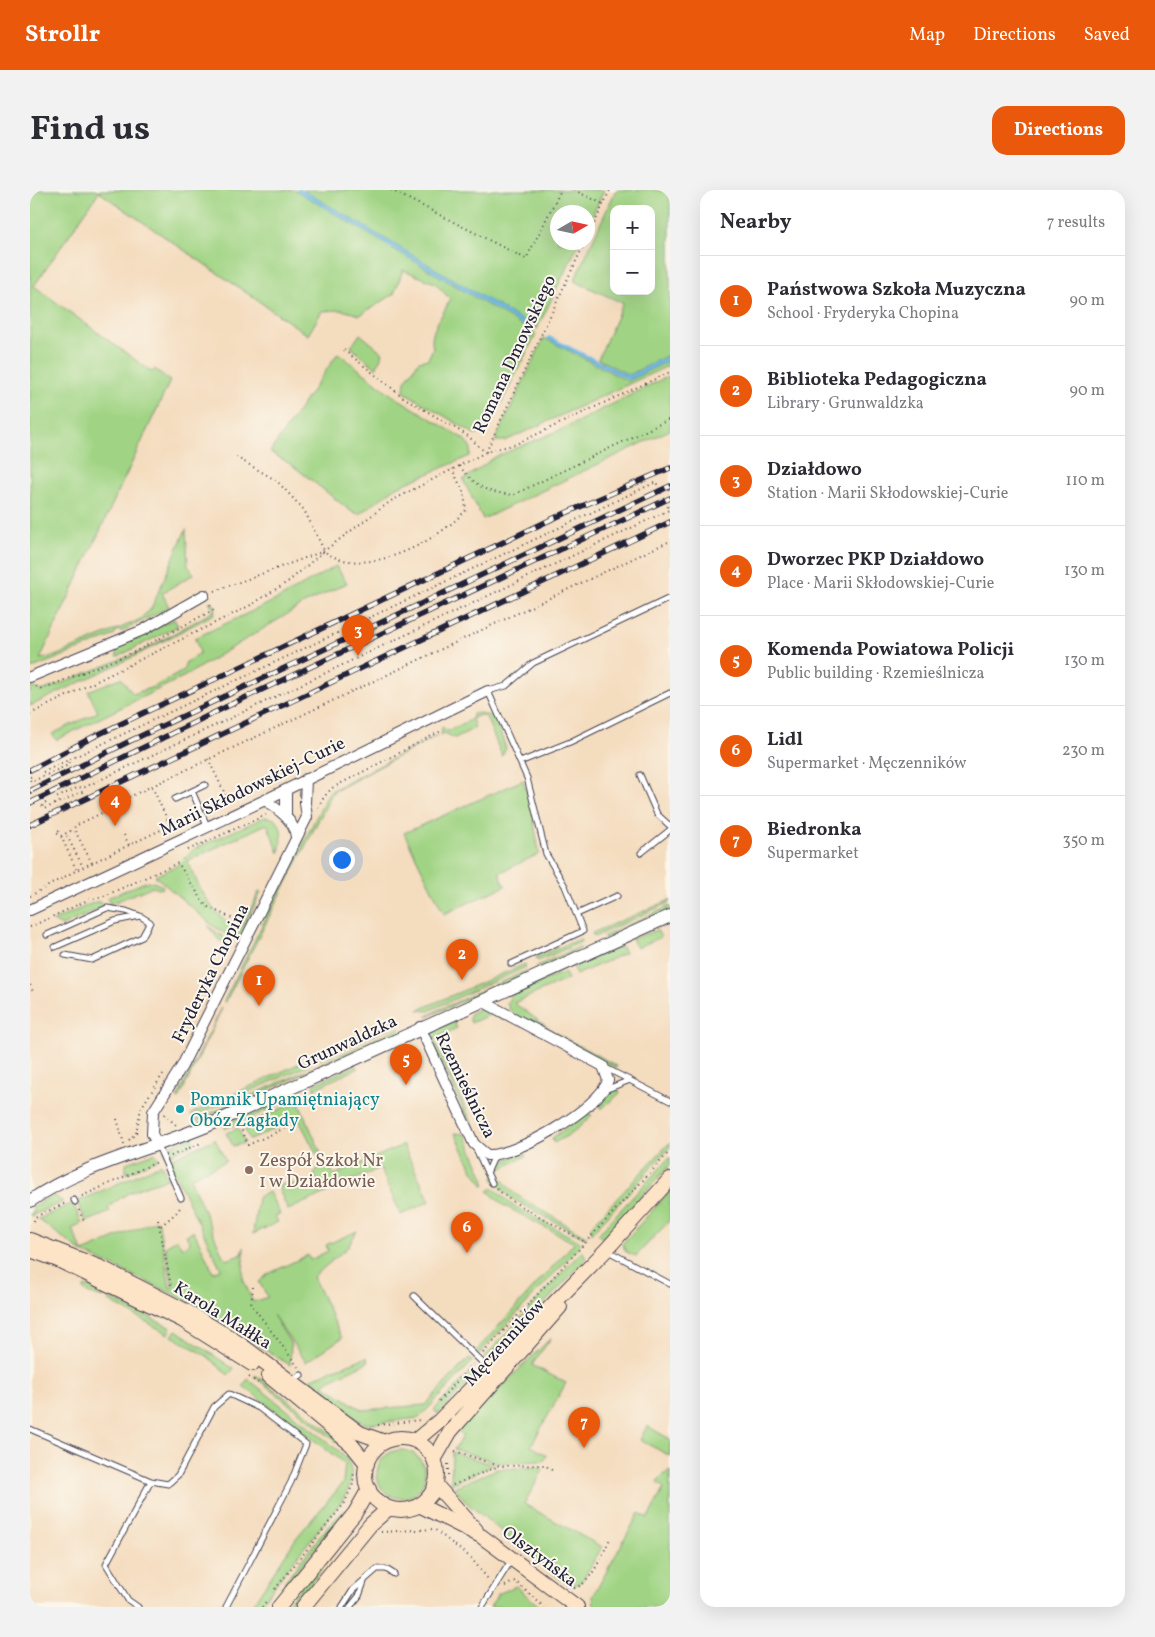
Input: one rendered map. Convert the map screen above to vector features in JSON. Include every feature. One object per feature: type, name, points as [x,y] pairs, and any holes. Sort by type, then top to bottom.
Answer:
[{"type":"main road","name":"Męczenników","points":[[416,1441],[439,1421],[606,1250],[670,1179]]},
{"type":"main road","name":"Karola Małłka","points":[[30,1240],[102,1268],[188,1312],[293,1381],[360,1434],[385,1442]]},
{"type":"main road","name":"Karola Małłka","points":[[30,1250],[58,1260],[182,1320],[243,1358],[293,1381],[351,1444],[361,1467]]},
{"type":"main road","name":"Męczenników","points":[[441,1462],[450,1432],[488,1387],[547,1323],[606,1250]]},
{"type":"main road","points":[[397,1439],[416,1441],[441,1462],[435,1484],[429,1496],[419,1505],[404,1510],[389,1508],[377,1501],[369,1490],[361,1467],[385,1442],[397,1439]]},
{"type":"main road","name":"Olsztyńska","points":[[435,1484],[481,1536]]},
{"type":"main road","points":[[279,1607],[355,1513],[369,1490]]},
{"type":"main road","name":"Olsztyńska","points":[[419,1505],[481,1536],[577,1607]]},
{"type":"main road","points":[[303,1607],[370,1525],[389,1508]]},
{"type":"street","points":[[31,681],[143,630],[204,595]]},
{"type":"street","name":"Marii Skłodowskiej-Curie","points":[[30,910],[286,790],[488,691]]},
{"type":"street","name":"Fryderyka Chopina","points":[[158,1145],[158,1131],[153,1122],[153,1112],[182,1066],[307,817],[305,803],[306,779]]},
{"type":"street","points":[[286,790],[305,803]]},
{"type":"street","points":[[286,790],[286,816]]},
{"type":"street","points":[[265,800],[286,816],[295,828],[296,837]]},
{"type":"street","name":"Grunwaldzka","points":[[33,1198],[95,1168],[216,1122],[420,1027],[670,916]]},
{"type":"street","points":[[482,1001],[603,1066],[608,1080],[601,1092]]},
{"type":"street","name":"Rzemieślnicza","points":[[420,1027],[474,1144],[482,1153],[495,1155],[521,1146],[565,1122],[601,1092]]},
{"type":"lane","points":[[511,964],[583,931],[565,886],[546,854],[527,778],[488,691],[506,686],[533,663],[670,598]]},
{"type":"lane","points":[[520,762],[570,742],[670,693]]},
{"type":"lane","points":[[640,775],[657,814],[670,826]]},
{"type":"lane","points":[[175,799],[205,785]]},
{"type":"lane","points":[[192,792],[207,826]]},
{"type":"lane","points":[[641,852],[670,830]]},
{"type":"lane","points":[[577,914],[617,896]]},
{"type":"lane","points":[[48,935],[107,908],[126,910],[150,922],[142,937],[92,960],[65,955]]},
{"type":"lane","points":[[55,947],[116,921],[140,916]]},
{"type":"lane","points":[[603,1066],[670,1100]]},
{"type":"lane","points":[[601,1092],[630,1080]]},
{"type":"lane","points":[[474,1144],[492,1184]]},
{"type":"lane","points":[[158,1145],[181,1198]]},
{"type":"lane","points":[[487,1173],[495,1155]]},
{"type":"lane","points":[[606,1250],[670,1284]]},
{"type":"lane","points":[[414,1296],[489,1370],[492,1377],[488,1387]]},
{"type":"lane","points":[[30,1429],[151,1481],[168,1484],[178,1475],[214,1407],[229,1394],[259,1408],[306,1444],[291,1482],[226,1607]]},
{"type":"lane","points":[[138,1607],[128,1600],[106,1564],[151,1481]]},
{"type":"lane","points":[[482,1607],[512,1559]]},
{"type":"lane","points":[[342,1607],[353,1590],[376,1570],[386,1570],[394,1574]]},
{"type":"lane","points":[[350,1607],[359,1596],[364,1581]]},
{"type":"path","points":[[390,190],[526,259],[562,190]]},
{"type":"path","points":[[574,190],[603,204]]},
{"type":"path","points":[[595,222],[610,190]]},
{"type":"path","name":"Romana Dmowskiego","points":[[486,452],[581,250]]},
{"type":"path","points":[[344,350],[403,397],[468,436],[486,452]]},
{"type":"path","points":[[30,714],[251,606],[289,581],[324,551],[391,501],[486,452],[516,444],[670,372]]},
{"type":"path","points":[[459,466],[476,485],[488,492],[513,495],[670,419]]},
{"type":"path","points":[[236,457],[277,480],[304,510],[324,551],[335,559],[375,562],[427,540],[447,527],[466,510],[464,493],[452,469]]},
{"type":"path","points":[[43,772],[651,484],[656,482],[670,510],[83,788],[79,787],[56,798]]},
{"type":"path","points":[[114,814],[110,806],[670,541]]},
{"type":"path","points":[[31,681],[42,689],[155,641],[213,610],[204,595],[324,551]]},
{"type":"path","points":[[317,810],[324,797],[332,788],[443,730]]},
{"type":"path","points":[[31,778],[31,782],[68,765],[70,759]]},
{"type":"path","points":[[30,896],[83,867],[227,798],[208,759]]},
{"type":"path","points":[[152,786],[170,825]]},
{"type":"path","points":[[46,803],[42,805],[44,809],[82,792],[83,788]]},
{"type":"path","points":[[61,836],[74,829],[75,826],[112,808]]},
{"type":"path","points":[[183,852],[268,814],[272,816]]},
{"type":"path","points":[[74,829],[92,863]]},
{"type":"path","points":[[59,831],[56,833],[61,836],[77,870]]},
{"type":"path","points":[[124,835],[129,845]]},
{"type":"path","points":[[67,836],[83,867]]},
{"type":"path","points":[[30,927],[88,900],[102,897],[178,863],[206,906],[251,927]]},
{"type":"path","points":[[139,873],[142,879]]},
{"type":"path","points":[[30,985],[34,994]]},
{"type":"path","points":[[117,1119],[124,1146]]},
{"type":"path","points":[[124,1146],[136,1133],[138,1120],[141,1132]]},
{"type":"path","points":[[240,1125],[248,1145],[298,1122]]},
{"type":"path","points":[[124,1146],[129,1147]]},
{"type":"path","points":[[435,1405],[587,1243],[670,1151]]},
{"type":"path","points":[[492,1184],[510,1200],[587,1243]]},
{"type":"path","points":[[161,1226],[182,1208],[181,1198]]},
{"type":"path","points":[[75,1201],[84,1222]]},
{"type":"path","points":[[158,1220],[161,1226],[171,1286]]},
{"type":"path","points":[[253,1287],[251,1304],[293,1381]]},
{"type":"path","points":[[248,1376],[263,1387]]},
{"type":"path","points":[[373,1425],[422,1420],[426,1416]]},
{"type":"path","points":[[450,1449],[499,1466],[545,1465],[553,1471]]},
{"type":"path","points":[[441,1462],[449,1487],[499,1466]]},
{"type":"path","points":[[262,1607],[344,1504],[361,1467]]},
{"type":"path","points":[[379,1534],[434,1529],[470,1558],[495,1585],[502,1588],[515,1581],[544,1607]]},
{"type":"path","points":[[572,1589],[579,1587],[588,1578],[610,1539]]},
{"type":"green space","points":[[30,190],[95,190],[99,192],[34,286],[152,372],[155,369],[170,381],[40,659],[55,656],[139,620],[151,609],[186,529],[188,566],[194,574],[162,593],[169,607],[121,632],[120,630],[115,632],[115,635],[30,669]]},
{"type":"green space","points":[[100,190],[295,190],[536,334],[489,427],[484,433],[476,435],[404,392],[405,381],[419,361],[428,359],[433,348],[432,342],[435,329],[450,299],[435,283],[403,270],[394,294],[360,315],[342,310],[322,311],[308,335],[99,192]]},
{"type":"green space","points":[[303,190],[604,190],[595,210],[595,205],[550,205],[550,250],[576,250],[537,329]]},
{"type":"green space","points":[[616,190],[670,190],[670,354],[629,375],[598,359],[623,303],[574,281],[588,250],[595,250],[595,236]]},
{"type":"green space","points":[[360,334],[383,353],[376,368],[351,347]]},
{"type":"green space","points":[[544,338],[628,381],[670,360],[670,365],[505,441],[495,441]]},
{"type":"green space","points":[[338,353],[392,395],[464,439],[471,448],[470,456],[397,487],[359,514],[352,512],[292,465],[270,452]]},
{"type":"green space","points":[[670,375],[670,430],[483,519],[463,480],[495,457],[565,428]]},
{"type":"green space","points":[[336,566],[347,583],[304,604],[185,676],[56,740],[52,734],[98,712],[88,691],[121,678],[133,694],[156,686],[183,671],[186,662],[200,653],[195,638],[278,599]]},
{"type":"green space","points":[[209,601],[216,606],[214,614],[139,654],[30,706],[30,686],[42,691],[142,651],[214,611]]},
{"type":"green space","points":[[174,619],[178,626],[117,657],[116,647]]},
{"type":"green space","points":[[480,713],[494,717],[506,748],[502,756],[486,717],[480,715],[472,719],[473,714]]},
{"type":"green space","points":[[472,719],[475,728],[455,738],[444,733],[441,735],[442,727],[448,731]]},
{"type":"green space","points":[[438,735],[333,792],[225,1003],[224,1001],[329,792]]},
{"type":"green space","points":[[523,780],[532,809],[539,854],[499,873],[505,886],[444,914],[404,833]]},
{"type":"green space","points":[[265,817],[276,821],[281,830],[279,853],[267,824],[187,861],[201,890],[213,908],[220,916],[238,927],[243,924],[259,892],[261,892],[237,941],[213,926],[155,876],[178,865],[194,849]]},
{"type":"green space","points":[[145,882],[153,882],[163,886],[162,889],[151,887],[110,904],[107,898]]},
{"type":"green space","points":[[670,900],[670,902],[594,937],[592,933]]},
{"type":"green space","points":[[95,902],[101,902],[104,907],[62,926],[53,921]]},
{"type":"green space","points":[[670,906],[670,910],[604,939],[602,937]]},
{"type":"green space","points":[[208,926],[232,943],[230,947],[218,939]]},
{"type":"green space","points":[[657,930],[661,937],[637,948],[632,939]]},
{"type":"green space","points":[[580,939],[581,942],[538,961],[536,957]]},
{"type":"green space","points":[[579,947],[581,949],[537,969],[537,966]]},
{"type":"green space","points":[[622,947],[625,953],[576,975],[573,967],[612,949]]},
{"type":"green space","points":[[525,964],[526,967],[428,1011],[418,1010]]},
{"type":"green space","points":[[526,971],[526,974],[426,1017],[438,1010]]},
{"type":"green space","points":[[564,972],[568,979],[514,1003],[557,1034],[617,1066],[616,1068],[519,1017],[510,1010],[507,1003],[512,994]]},
{"type":"green space","points":[[222,1008],[179,1099],[177,1098]]},
{"type":"green space","points":[[479,1009],[487,1009],[502,1014],[504,1020],[491,1014],[471,1023],[469,1018],[471,1013]]},
{"type":"green space","points":[[400,1018],[398,1024],[318,1060],[315,1056]]},
{"type":"green space","points":[[453,1020],[457,1028],[434,1039],[473,1125],[471,1126],[431,1040],[433,1029]]},
{"type":"green space","points":[[399,1028],[401,1032],[323,1065],[320,1064]]},
{"type":"green space","points":[[311,1058],[309,1065],[192,1117],[191,1114]]},
{"type":"green space","points":[[354,1066],[358,1068],[314,1089],[314,1084]]},
{"type":"green space","points":[[314,1067],[313,1070],[196,1122],[195,1120]]},
{"type":"green space","points":[[616,1088],[620,1093],[601,1109],[599,1104]]},
{"type":"green space","points":[[295,1093],[299,1096],[225,1129],[225,1124]]},
{"type":"green space","points":[[298,1101],[321,1153],[317,1155],[298,1118],[250,1140],[243,1126]]},
{"type":"green space","points":[[587,1113],[592,1115],[574,1132],[554,1143],[552,1138]]},
{"type":"green space","points":[[238,1128],[245,1143],[233,1146],[226,1133]]},
{"type":"green space","points":[[455,1133],[465,1134],[485,1180],[484,1186],[472,1169]]},
{"type":"green space","points":[[192,1137],[194,1144],[166,1156],[164,1149]]},
{"type":"green space","points":[[215,1139],[226,1161],[190,1178],[223,1256],[227,1260],[242,1254],[244,1247],[243,1279],[253,1302],[268,1297],[259,1282],[268,1274],[308,1255],[310,1260],[328,1251],[326,1245],[357,1231],[348,1247],[313,1277],[342,1338],[306,1362],[273,1315],[291,1344],[290,1365],[175,1295],[82,1252],[38,1219],[73,1203],[82,1224],[72,1229],[83,1252],[157,1220],[170,1288],[173,1287],[165,1246],[177,1239],[182,1248],[190,1243],[186,1235],[194,1231],[213,1272],[221,1269],[168,1160]]},
{"type":"green space","points":[[670,1142],[670,1147],[592,1233],[591,1226]]},
{"type":"green space","points":[[403,1145],[430,1201],[401,1215],[380,1168],[288,1210],[278,1187],[286,1183],[319,1187],[314,1173],[326,1160],[334,1175]]},
{"type":"green space","points":[[523,1151],[526,1156],[499,1170],[497,1174],[515,1194],[587,1237],[582,1237],[511,1198],[493,1179],[497,1165]]},
{"type":"green space","points":[[155,1153],[158,1159],[126,1174],[126,1163]]},
{"type":"green space","points":[[670,1157],[670,1165],[603,1238],[598,1234]]},
{"type":"green space","points":[[161,1164],[168,1179],[144,1186],[129,1193],[108,1208],[110,1212],[86,1222],[77,1202]]},
{"type":"green space","points":[[495,1189],[512,1205],[579,1241],[580,1246],[479,1354],[476,1351],[574,1243],[503,1205],[488,1191]]},
{"type":"green space","points":[[670,1191],[670,1220],[636,1256],[626,1252],[622,1244]]},
{"type":"green space","points":[[269,1192],[280,1214],[275,1216],[278,1222],[253,1234],[258,1197]]},
{"type":"green space","points":[[53,1195],[63,1202],[30,1216],[34,1206]]},
{"type":"green space","points":[[582,1251],[587,1258],[493,1359],[484,1358]]},
{"type":"green space","points":[[85,1286],[101,1292],[103,1298],[87,1293],[83,1289]]},
{"type":"green space","points":[[111,1298],[171,1328],[168,1334],[109,1301]]},
{"type":"green space","points":[[176,1330],[234,1369],[228,1375],[207,1356],[172,1336]]},
{"type":"green space","points":[[551,1338],[532,1365],[566,1383],[531,1446],[547,1455],[544,1461],[498,1463],[454,1449],[463,1436],[457,1430]]},
{"type":"green space","points":[[367,1357],[368,1362],[322,1384],[362,1410],[425,1405],[469,1358],[473,1361],[419,1418],[367,1424],[361,1422],[308,1380]]},
{"type":"green space","points":[[474,1368],[471,1381],[438,1414],[434,1410]]},
{"type":"green space","points":[[254,1376],[257,1376],[347,1445],[344,1448]]},
{"type":"green space","points":[[248,1379],[344,1455],[348,1461],[351,1473],[348,1490],[341,1502],[259,1607],[251,1607],[297,1537],[343,1483],[345,1464],[243,1386]]},
{"type":"green space","points":[[647,1426],[670,1439],[670,1456],[640,1440]]},
{"type":"green space","points":[[396,1450],[406,1450],[418,1457],[425,1469],[425,1479],[418,1491],[406,1498],[396,1498],[388,1494],[381,1487],[377,1479],[377,1469],[381,1461],[388,1454]]},
{"type":"green space","points":[[452,1452],[494,1465],[451,1484]]},
{"type":"green space","points":[[541,1467],[543,1470],[524,1504],[602,1547],[582,1581],[574,1586],[561,1580],[467,1503],[454,1487],[497,1469]]},
{"type":"green space","points":[[670,1471],[670,1607],[597,1607],[594,1605],[593,1596],[639,1513],[648,1518],[664,1488],[657,1483],[662,1476]]},
{"type":"green space","points":[[345,1510],[347,1512],[286,1583],[284,1582],[328,1526]]},
{"type":"green space","points":[[337,1542],[339,1544],[295,1607],[285,1607]]},
{"type":"green space","points":[[516,1586],[540,1607],[490,1607],[498,1594]]},
{"type":"waterway","points":[[299,190],[533,329]]},
{"type":"waterway","points":[[549,338],[629,378],[670,357]]},
{"type":"railway","points":[[30,770],[93,737],[552,519],[670,468]]},
{"type":"railway","points":[[30,791],[130,741],[670,486]]},
{"type":"railway","points":[[30,803],[238,701],[670,498]]},
{"type":"railway","points":[[30,825],[670,522]]},
{"type":"place","name":"Działdowo","points":[[358,656]]},
{"type":"place","name":"Dworzec PKP Działdowo","points":[[115,826]]},
{"type":"place","name":"Biblioteka Pedagogiczna","points":[[462,980]]},
{"type":"place","name":"Państwowa Szkoła Muzyczna","points":[[259,1006]]},
{"type":"place","name":"Komenda Powiatowa Policji","points":[[406,1085]]},
{"type":"place","name":"Pomnik Upamiętniający Obóz Zagłady","points":[[180,1109]]},
{"type":"place","name":"Zespół Szkoł Nr 1 w Działdowie","points":[[249,1170]]},
{"type":"place","name":"Lidl","points":[[467,1253]]},
{"type":"place","name":"Biedronka","points":[[584,1448]]}]
